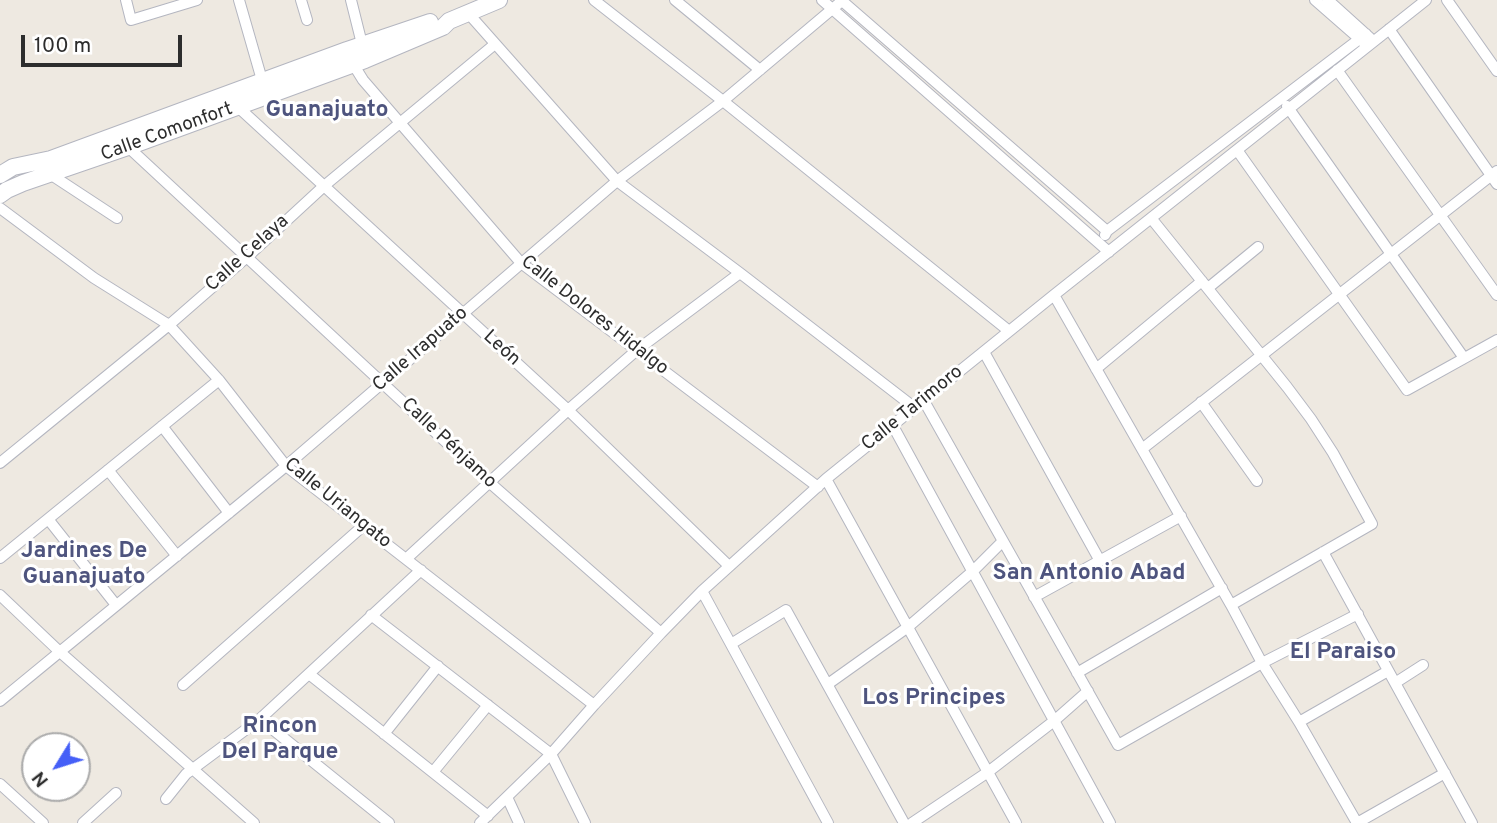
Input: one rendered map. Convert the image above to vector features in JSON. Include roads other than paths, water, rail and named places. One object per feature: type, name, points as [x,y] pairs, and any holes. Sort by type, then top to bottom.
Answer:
[{"type":"street","points":[[126,0],[131,20],[197,0]]},
{"type":"street","points":[[239,0],[264,89]]},
{"type":"street","points":[[301,0],[307,20]]},
{"type":"street","name":"Calle Dolores Hidalgo","points":[[351,0],[357,55],[363,80],[521,263],[822,483],[908,627],[1016,823]]},
{"type":"street","points":[[594,0],[1009,331]]},
{"type":"street","points":[[675,0],[760,70]]},
{"type":"street","points":[[822,0],[840,2],[1107,231]]},
{"type":"street","points":[[1315,0],[1366,40]]},
{"type":"street","points":[[1328,0],[1366,40]]},
{"type":"street","points":[[1109,251],[1104,244],[1107,231],[1281,98],[1366,40],[1389,29],[1426,0]]},
{"type":"street","points":[[1447,0],[1497,71]]},
{"type":"street","name":"Calle Comonfort","points":[[0,195],[122,141],[357,55],[439,19],[449,20],[495,1]]},
{"type":"street","points":[[840,2],[1109,251]]},
{"type":"street","name":"Calle Irapuato","points":[[1,698],[286,466],[617,181],[723,101],[840,2]]},
{"type":"street","points":[[468,13],[617,181],[920,404],[1003,541],[1118,745],[1262,663],[1358,614]]},
{"type":"street","points":[[1142,449],[1440,215],[1495,177],[1389,29]]},
{"type":"street","name":"Calle Tarimoro","points":[[484,819],[551,754],[702,592],[822,483],[1337,71],[1366,40]]},
{"type":"street","name":"Calle Celaya","points":[[0,463],[169,325],[324,186],[495,44]]},
{"type":"street","points":[[1337,71],[1497,295]]},
{"type":"street","name":"Calle Comonfort","points":[[4,169],[122,141],[238,107],[264,89]]},
{"type":"street","points":[[1281,98],[1464,358]]},
{"type":"street","name":"León","points":[[238,107],[568,410],[729,566]]},
{"type":"street","name":"Calle Pénjamo","points":[[122,141],[489,482],[661,633]]},
{"type":"street","points":[[1237,150],[1407,390],[1497,340]]},
{"type":"street","points":[[50,174],[117,218]]},
{"type":"street","name":"Calle Uriangato","points":[[0,208],[94,278],[169,325],[219,380],[286,466],[594,705]]},
{"type":"street","points":[[1152,218],[1311,419],[1373,524],[1231,604]]},
{"type":"street","points":[[1096,369],[1258,247]]},
{"type":"street","points":[[406,559],[637,350],[740,272]]},
{"type":"street","points":[[1054,295],[1262,663],[1357,823],[1445,773]]},
{"type":"street","points":[[984,352],[1100,561]]},
{"type":"street","points":[[0,558],[219,380]]},
{"type":"street","points":[[1201,402],[1257,481]]},
{"type":"street","points":[[162,426],[229,513]]},
{"type":"street","points":[[893,426],[1110,823]]},
{"type":"street","points":[[108,470],[177,556]]},
{"type":"street","points":[[1034,597],[1181,516]]},
{"type":"street","points":[[48,519],[116,605]]},
{"type":"street","points":[[183,685],[363,526]]},
{"type":"street","points":[[828,684],[908,627],[973,571],[1003,541]]},
{"type":"street","points":[[1323,552],[1472,823]]},
{"type":"street","points":[[166,799],[193,769],[260,719],[421,570]]},
{"type":"street","points":[[1077,673],[1222,588]]},
{"type":"street","points":[[702,592],[828,823]]},
{"type":"street","points":[[0,595],[60,652],[254,823]]},
{"type":"street","points":[[731,644],[786,610],[904,823]]},
{"type":"street","points":[[372,615],[551,754],[585,823]]},
{"type":"street","points":[[1395,683],[1423,665]]},
{"type":"street","points":[[384,734],[438,666]]},
{"type":"street","points":[[1299,722],[1388,671]]},
{"type":"street","points":[[309,674],[433,772],[484,819]]},
{"type":"street","points":[[912,823],[988,772],[1088,691]]},
{"type":"street","points":[[433,772],[488,705]]},
{"type":"street","points":[[260,719],[389,823]]},
{"type":"street","points":[[0,783],[43,823]]},
{"type":"street","points":[[83,823],[116,793]]},
{"type":"street","points":[[507,797],[519,823]]},
{"type":"district","name":"Guanajuato","points":[[327,111]]},
{"type":"district","name":"Jardines De Guanajuato","points":[[84,565]]},
{"type":"district","name":"San Antonio Abad","points":[[1089,574]]},
{"type":"district","name":"El Paraiso","points":[[1343,653]]},
{"type":"district","name":"Los Principes","points":[[934,699]]},
{"type":"district","name":"Rincon Del Parque","points":[[280,740]]}]
